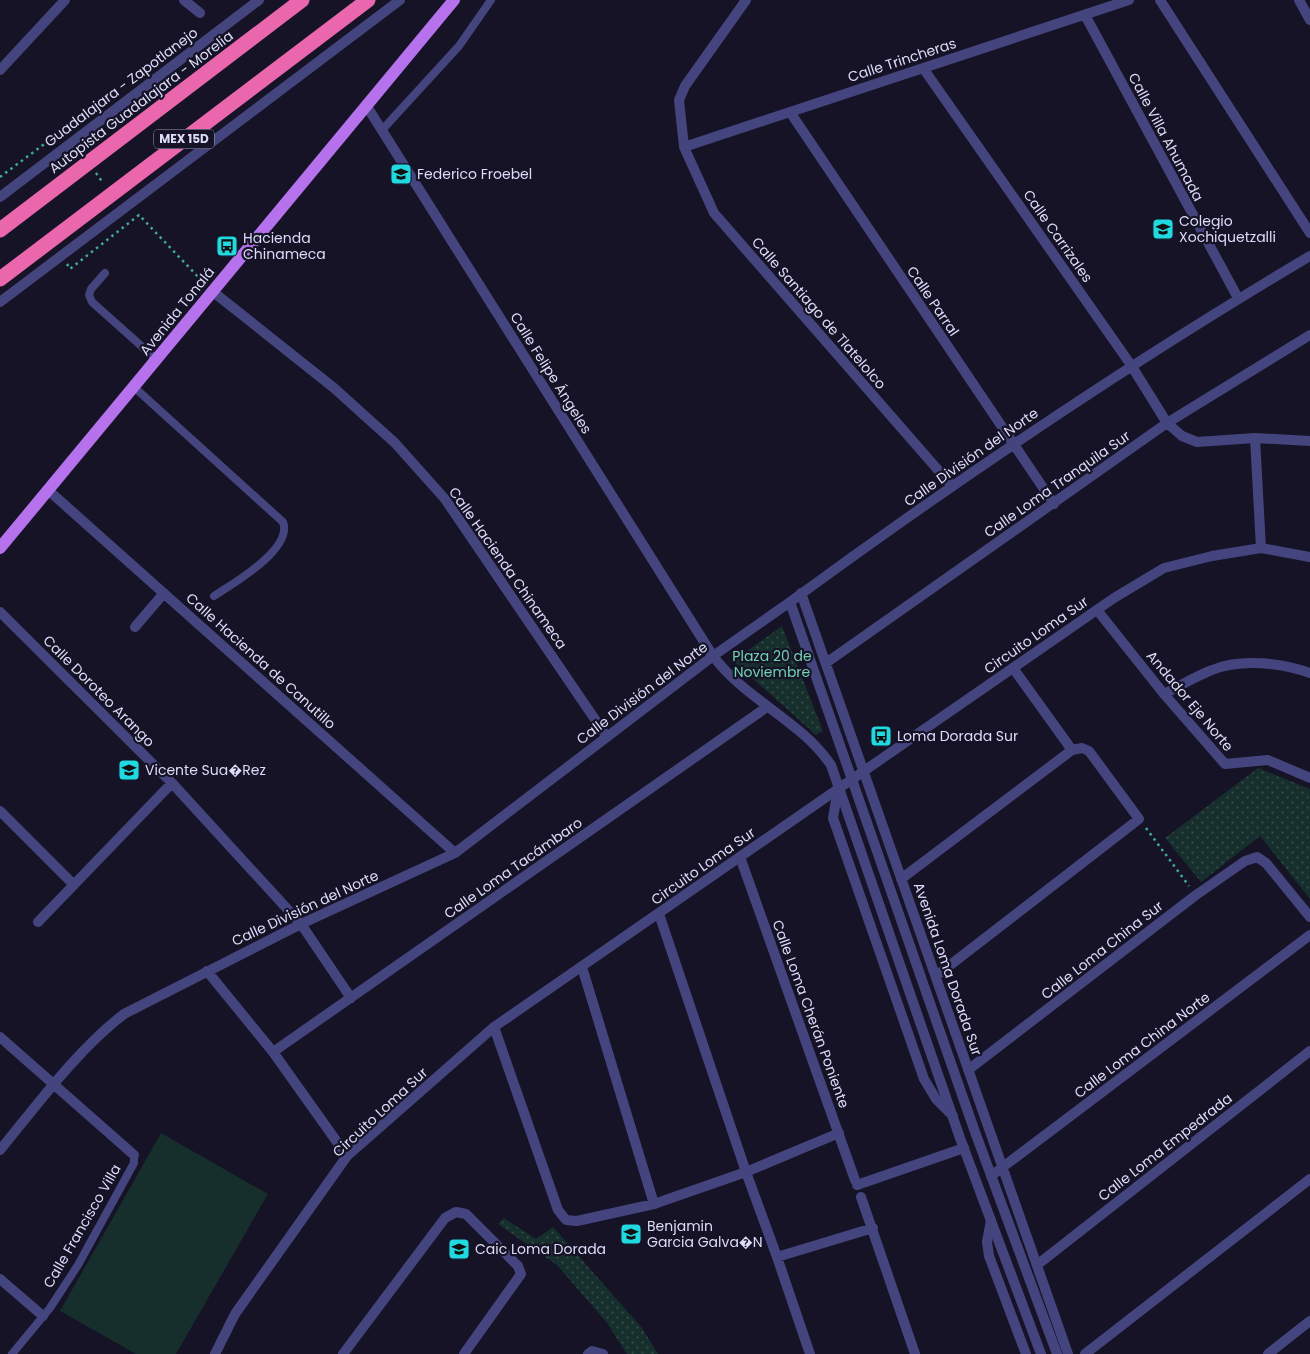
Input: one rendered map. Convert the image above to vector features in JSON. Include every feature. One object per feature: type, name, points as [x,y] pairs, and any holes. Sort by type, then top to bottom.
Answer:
[{"type":"highway","name":"Autopista Guadalajara - Morelia","points":[[0,230],[302,0]]},
{"type":"highway","name":"MEX 15D","points":[[0,279],[368,0]]},
{"type":"main road","name":"Avenida Tonalá","points":[[0,548],[454,0]]},
{"type":"street","points":[[0,70],[65,0]]},
{"type":"street","points":[[184,0],[200,13]]},
{"type":"street","name":"Guadalajara - Zapotlanejo","points":[[0,197],[259,0]]},
{"type":"street","points":[[0,302],[400,0]]},
{"type":"street","points":[[684,147],[679,100],[685,86],[746,0]]},
{"type":"street","name":"Calle Trincheras","points":[[684,147],[1129,0]]},
{"type":"street","points":[[1160,0],[1310,233]]},
{"type":"street","points":[[1299,0],[1310,20]]},
{"type":"street","name":"Calle Villa Ahumada","points":[[1085,15],[1238,298]]},
{"type":"street","name":"Calle Carrizales","points":[[923,68],[1131,365],[1167,423]]},
{"type":"street","name":"Calle Felipe Ángeles","points":[[366,105],[713,656]]},
{"type":"street","name":"Calle Parral","points":[[790,112],[1054,504]]},
{"type":"street","name":"Calle Santiago de Tlatelolco","points":[[684,147],[714,213],[952,486]]},
{"type":"street","name":"Calle División del Norte","points":[[0,1150],[54,1085],[109,1025],[124,1014],[301,924],[455,853],[713,656],[952,486],[1131,365],[1238,298],[1310,256]]},
{"type":"street","name":"Calle Hacienda Chinameca","points":[[212,291],[334,388],[394,443],[445,499],[607,737]]},
{"type":"street","name":"Calle Loma Tranquila Sur","points":[[826,663],[1167,423],[1310,335]]},
{"type":"street","points":[[1167,423],[1182,436],[1197,442],[1256,438],[1310,441]]},
{"type":"street","points":[[1256,438],[1261,548]]},
{"type":"street","name":"Calle Hacienda de Canutillo","points":[[48,490],[455,853]]},
{"type":"street","name":"Circuito Loma Sur","points":[[214,1354],[235,1314],[347,1156],[494,1027],[1097,610],[1164,568],[1212,556],[1261,548],[1310,557]]},
{"type":"street","points":[[135,628],[164,593]]},
{"type":"street","name":"Avenida Loma Dorada Sur","points":[[801,593],[1068,1354]]},
{"type":"street","name":"Avenida Loma Dorada Sur","points":[[790,602],[975,1132],[1057,1354]]},
{"type":"street","name":"Andador Eje Norte","points":[[1097,610],[1164,694],[1225,764],[1268,760],[1310,778]]},
{"type":"street","name":"Calle Doroteo Arango","points":[[0,612],[172,783],[301,924],[351,998]]},
{"type":"street","points":[[713,656],[740,686],[818,747],[831,765],[960,1138],[1041,1354]]},
{"type":"street","points":[[1164,694],[1214,669],[1255,662],[1287,665],[1310,673]]},
{"type":"street","points":[[936,976],[1139,819],[1089,751],[1077,749],[1013,668]]},
{"type":"street","name":"Calle Loma Tacámbaro","points":[[273,1052],[767,707]]},
{"type":"street","points":[[901,879],[1077,749]]},
{"type":"street","points":[[38,922],[172,783]]},
{"type":"street","points":[[838,789],[833,818],[924,1079],[936,1099],[953,1116]]},
{"type":"street","points":[[0,810],[74,884]]},
{"type":"street","name":"Calle Loma Cherán Poniente","points":[[740,857],[873,1228],[915,1354]]},
{"type":"street","name":"Calle Loma China Sur","points":[[968,1070],[1196,895],[1245,861],[1257,857],[1266,863],[1310,917]]},
{"type":"street","points":[[659,914],[810,1354]]},
{"type":"street","name":"Calle Loma China Norte","points":[[991,1176],[1310,936]]},
{"type":"street","points":[[582,967],[654,1204]]},
{"type":"street","points":[[207,971],[273,1052],[347,1156]]},
{"type":"street","points":[[494,1027],[558,1210],[566,1220],[577,1221],[654,1204],[746,1172],[839,1133]]},
{"type":"street","name":"Calle Francisco Villa","points":[[0,1037],[134,1155]]},
{"type":"street","name":"Calle Loma Empedrada","points":[[1037,1265],[1310,1051]]},
{"type":"street","points":[[960,1138],[975,1132]]},
{"type":"street","points":[[856,1182],[964,1148]]},
{"type":"street","points":[[1085,1354],[1310,1179]]},
{"type":"street","points":[[343,1354],[445,1218],[456,1212],[466,1214],[518,1266],[521,1274],[464,1354]]},
{"type":"street","points":[[991,1220],[987,1242],[989,1256],[1026,1354]]},
{"type":"street","points":[[777,1257],[873,1228]]},
{"type":"street","points":[[0,1279],[43,1316]]},
{"type":"street","points":[[1268,1354],[1310,1321]]},
{"type":"street","points":[[590,1352],[603,1354]]},
{"type":"lane","points":[[382,130],[459,46],[491,0]]},
{"type":"lane","points":[[106,274],[91,289],[89,295],[92,302],[157,360]]},
{"type":"lane","points":[[134,388],[283,522],[286,530],[284,536],[259,566],[214,596]]},
{"type":"lane","name":"Calle Francisco Villa","points":[[12,1354],[43,1316],[78,1266],[134,1163],[134,1155]]},
{"type":"path","points":[[0,178],[34,154]]},
{"type":"path","points":[[74,258],[66,264],[70,269],[139,215],[212,291]]},
{"type":"path","points":[[1139,819],[1196,895]]},
{"type":"green space","name":"Plaza 20 de Noviembre","points":[[782,626],[823,731],[816,735],[733,661]]},
{"type":"green space","points":[[1258,768],[1310,789],[1310,899],[1260,836],[1201,882],[1165,838]]},
{"type":"green space","points":[[161,1133],[268,1194],[176,1354],[136,1354],[60,1311]]},
{"type":"green space","points":[[504,1218],[536,1239],[553,1227],[642,1328],[658,1354],[627,1354],[607,1323],[557,1265],[498,1224]]},
{"type":"place","name":"Federico Froebel","points":[[401,174]]},
{"type":"place","name":"Colegio Xochiquetzalli","points":[[1163,229]]},
{"type":"place","name":"Hacienda Chinameca","points":[[227,246]]},
{"type":"place","name":"Loma Dorada Sur","points":[[881,736]]},
{"type":"place","name":"Vicente Sua�Rez","points":[[129,770]]},
{"type":"place","name":"Benjamin Garcia Galva�N","points":[[631,1234]]},
{"type":"place","name":"Caic Loma Dorada","points":[[459,1249]]}]
